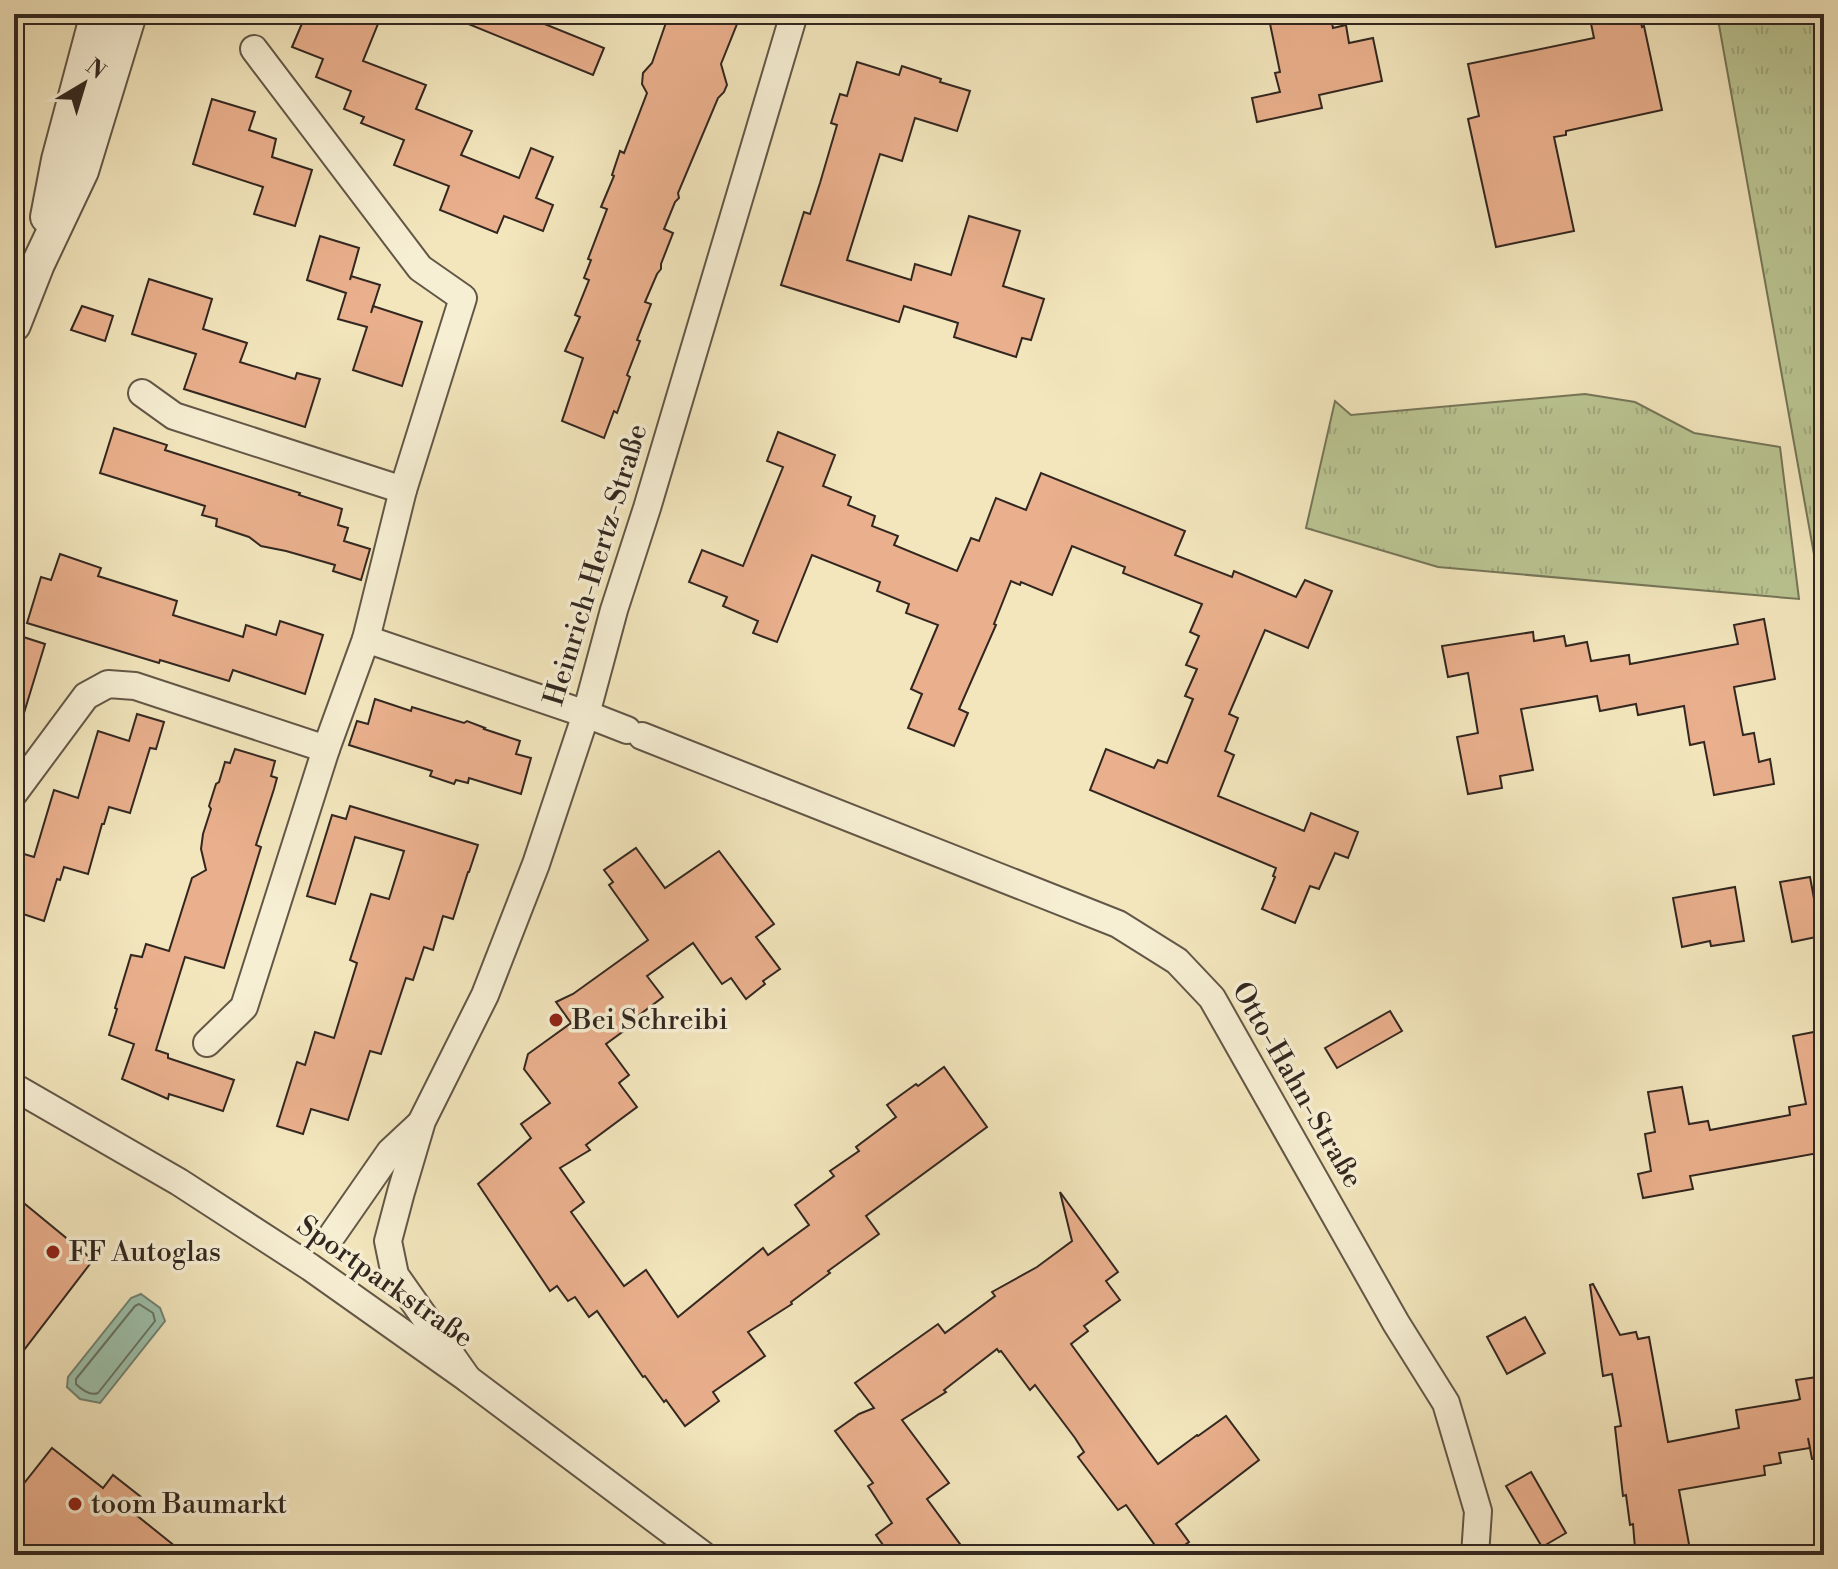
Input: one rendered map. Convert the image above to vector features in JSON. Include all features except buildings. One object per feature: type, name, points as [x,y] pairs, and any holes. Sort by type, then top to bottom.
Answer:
[{"type":"street","points":[[38,264],[58,160],[97,14]]},
{"type":"street","points":[[14,325],[38,264],[82,171],[130,14]]},
{"type":"street","name":"Heinrich-Hertz-Straße","points":[[468,1379],[395,1275],[388,1241],[422,1121],[485,995],[536,864],[586,714],[614,610],[794,14]]},
{"type":"street","points":[[207,1043],[244,1007],[326,749],[366,639],[403,490],[463,298],[420,268],[254,49]]},
{"type":"street","points":[[142,393],[174,416],[403,490]]},
{"type":"street","name":"Otto-Hahn-Straße","points":[[366,639],[586,714],[1118,924],[1177,961],[1212,998],[1396,1323],[1446,1403],[1478,1511],[1475,1555]]},
{"type":"street","points":[[14,793],[86,696],[108,684],[135,686],[326,749]]},
{"type":"street","name":"Sportparkstraße","points":[[14,1087],[179,1182],[310,1267],[468,1379],[703,1555]]},
{"type":"street","name":"Heinrich-Hertz-Straße","points":[[333,1234],[390,1152],[422,1121]]},
{"type":"green space","points":[[1717,14],[1824,14],[1824,610]]},
{"type":"green space","points":[[1585,394],[1635,402],[1694,433],[1780,447],[1799,599],[1438,567],[1306,528],[1335,401],[1351,415]]},
{"type":"water","points":[[141,1294],[160,1308],[165,1321],[100,1403],[80,1399],[67,1387],[68,1377],[131,1298]]},
{"type":"place","name":"Bei Schreibi","points":[[556,1020]]},
{"type":"place","name":"FF Autoglas","points":[[53,1252]]},
{"type":"place","name":"toom Baumarkt","points":[[75,1504]]}]
